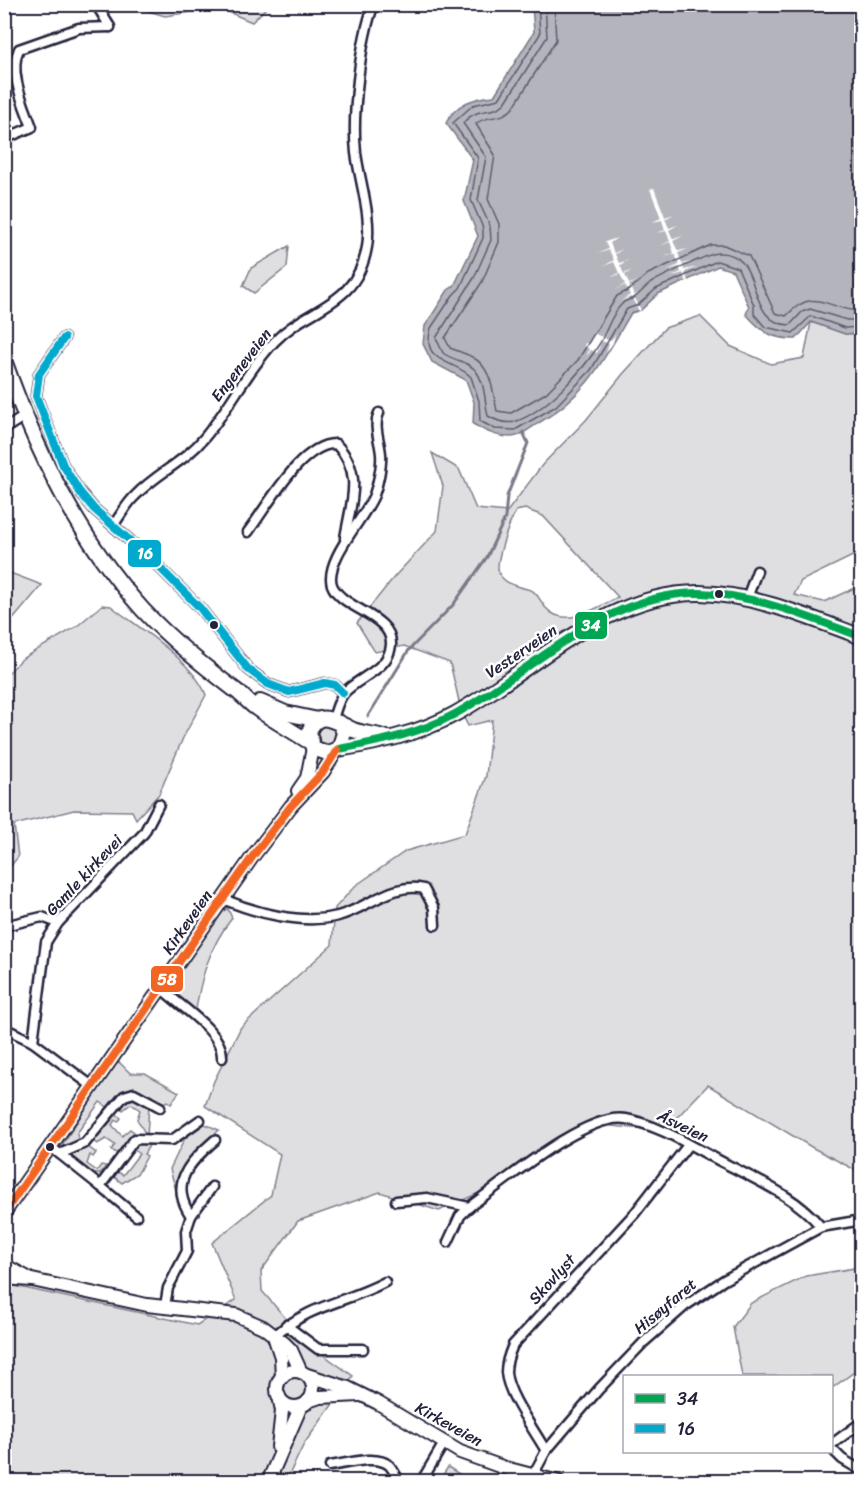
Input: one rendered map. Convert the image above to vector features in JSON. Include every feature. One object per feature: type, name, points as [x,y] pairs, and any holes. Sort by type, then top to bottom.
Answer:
[{"type":"main road","points":[[4,360],[25,416],[70,509],[122,585],[170,637],[255,707],[327,753],[338,749],[345,734],[337,721],[318,720],[285,713],[242,695]]},
{"type":"main road","name":"Vesterveien","points":[[338,749],[379,742],[423,729],[454,715],[587,627],[621,610],[649,600],[698,593],[747,598],[861,637]]},
{"type":"main road","points":[[312,745],[311,727],[318,720]]},
{"type":"main road","name":"Vesterveien","points":[[337,721],[359,732],[387,738]]},
{"type":"main road","name":"Kirkeveien","points":[[291,806],[307,778],[312,745]]},
{"type":"main road","name":"Kirkeveien","points":[[4,1213],[55,1150],[92,1086],[223,899],[291,806],[323,771],[338,749]]},
{"type":"main road","points":[[4,1265],[32,1280]]},
{"type":"main road","points":[[4,1278],[32,1280],[126,1301],[236,1315],[263,1327],[291,1350],[313,1391],[304,1403],[269,1478]]},
{"type":"main road","points":[[269,1478],[281,1434],[282,1411],[278,1386],[282,1377],[281,1357],[274,1336]]},
{"type":"main road","points":[[282,1377],[290,1371],[304,1374]]},
{"type":"main road","name":"Kirkeveien","points":[[304,1374],[348,1388],[392,1411],[444,1443],[480,1460],[559,1482]]},
{"type":"main road","points":[[279,1396],[286,1404],[304,1403],[320,1397],[361,1395]]},
{"type":"street","points":[[4,139],[32,127],[17,77],[15,58],[19,49],[79,28],[110,27],[96,4]]},
{"type":"street","name":"Engeneveien","points":[[114,524],[136,495],[181,462],[205,437],[275,341],[324,310],[346,290],[360,271],[367,247],[367,223],[356,151],[356,114],[362,53],[374,4]]},
{"type":"street","points":[[64,338],[39,374],[36,396],[63,465],[79,491],[94,509],[114,524],[200,608],[248,669],[268,684],[289,692],[325,683],[344,693]]},
{"type":"street","points":[[337,721],[344,693],[383,663],[391,644],[389,634],[380,624],[335,591],[331,581],[331,571],[344,544],[374,494],[381,456],[377,428],[379,413]]},
{"type":"street","points":[[4,429],[25,416]]},
{"type":"street","points":[[248,532],[301,461],[315,449],[328,443],[336,444],[348,456],[354,472],[344,544]]},
{"type":"street","points":[[747,598],[757,571]]},
{"type":"street","name":"Gamle kirkevei","points":[[33,1042],[42,958],[46,942],[58,923],[144,832],[159,804]]},
{"type":"street","points":[[223,899],[247,909],[279,915],[313,918],[336,917],[408,886],[424,889],[434,908],[435,925]]},
{"type":"street","points":[[4,926],[42,917],[58,923]]},
{"type":"street","points":[[161,988],[216,1037],[223,1049],[222,1058]]},
{"type":"street","points":[[4,1028],[33,1042],[92,1086]]},
{"type":"street","name":"Kirkeveien","points":[[55,1150],[85,1143],[124,1096],[134,1093],[160,1107]]},
{"type":"street","name":"Åsveien","points":[[448,1242],[460,1216],[470,1207],[578,1130],[603,1122],[624,1119],[658,1128],[792,1201],[811,1215],[820,1227]]},
{"type":"street","points":[[100,1186],[135,1139],[172,1140],[200,1120]]},
{"type":"street","points":[[191,1216],[180,1195],[181,1182],[195,1157],[215,1140]]},
{"type":"street","name":"Skovlyst","points":[[546,1451],[523,1412],[506,1374],[507,1359],[513,1345],[635,1213],[688,1145]]},
{"type":"street","points":[[55,1150],[136,1216]]},
{"type":"street","points":[[165,1306],[168,1288],[187,1251],[186,1231],[191,1216],[212,1187]]},
{"type":"street","points":[[396,1200],[427,1198],[470,1207]]},
{"type":"street","name":"Hisøyfaret","points":[[533,1475],[546,1451],[599,1389],[644,1342],[685,1306],[724,1280],[820,1227],[861,1220]]},
{"type":"street","points":[[274,1336],[286,1325],[325,1304],[366,1292],[385,1282]]},
{"type":"street","points":[[286,1325],[318,1349],[363,1349]]},
{"type":"street","points":[[833,1443],[861,1422]]},
{"type":"street","points":[[421,1482],[444,1443]]},
{"type":"street","points":[[833,1451],[861,1470]]},
{"type":"street","points":[[330,1466],[371,1460],[384,1462],[390,1466],[400,1482]]},
{"type":"shaded area","points":[[128,5],[269,5],[252,22],[219,8],[165,16]]},
{"type":"shaded area","points":[[289,246],[287,267],[254,293],[243,286],[251,268]]},
{"type":"shaded area","points":[[700,316],[730,346],[771,364],[804,358],[811,322],[845,334],[861,333],[861,552],[801,581],[794,595],[824,602],[861,585],[861,1173],[813,1148],[708,1085],[664,1131],[601,1125],[546,1152],[494,1186],[439,1211],[380,1192],[298,1221],[261,1271],[262,1291],[307,1343],[353,1376],[304,1444],[286,1481],[5,1482],[5,1284],[197,1325],[236,1300],[212,1243],[271,1195],[280,1154],[205,1106],[214,1081],[241,1027],[332,945],[335,908],[355,886],[406,851],[465,834],[486,776],[492,720],[468,726],[462,714],[450,663],[404,646],[375,652],[357,623],[395,576],[437,531],[443,486],[432,453],[459,469],[476,509],[507,512],[543,464],[586,420],[623,374],[665,328]],"holes":[[[525,509],[543,516],[618,597],[591,611],[572,617],[562,617],[546,608],[533,591],[513,585],[501,577],[498,568],[499,560],[516,511]]]},
{"type":"shaded area","points":[[5,571],[42,585],[5,629]]},
{"type":"shaded area","points":[[102,605],[111,606],[178,658],[190,670],[206,695],[183,738],[159,794],[136,819],[132,811],[74,810],[14,825],[18,857],[5,873],[5,676],[23,658],[76,627]]},
{"type":"shaded area","points":[[326,725],[333,728],[336,735],[333,742],[326,745],[319,742],[316,735],[319,728]]},
{"type":"shaded area","points":[[228,909],[232,918],[217,940],[207,964],[195,1016],[166,991],[221,911]]},
{"type":"shaded area","points":[[117,1060],[130,1073],[145,1073],[179,1092],[171,1104],[168,1101],[160,1104],[139,1092],[109,1108],[100,1102],[77,1133],[78,1140],[69,1147],[62,1145]]},
{"type":"shaded area","points":[[129,1098],[138,1098],[149,1104],[147,1137],[137,1119],[140,1110],[131,1104],[123,1110],[119,1105]]},
{"type":"shaded area","points":[[114,1112],[121,1118],[118,1122],[115,1120],[112,1125],[122,1136],[130,1129],[134,1132],[118,1154],[111,1150],[115,1145],[106,1139],[97,1144],[92,1140]]},
{"type":"shaded area","points":[[205,1124],[219,1130],[192,1157],[175,1187],[170,1169],[185,1138]]},
{"type":"shaded area","points":[[140,1143],[150,1144],[144,1154],[147,1156],[138,1173],[122,1183],[113,1176],[116,1171],[123,1175],[139,1154],[133,1149]]},
{"type":"shaded area","points":[[87,1146],[96,1153],[93,1157],[90,1155],[87,1164],[97,1171],[101,1165],[106,1166],[100,1174],[89,1174],[70,1157],[74,1152]]},
{"type":"shaded area","points":[[861,1267],[861,1367],[833,1387],[833,1375],[742,1375],[733,1327],[751,1303],[806,1276]]},
{"type":"shaded area","points":[[448,1467],[470,1481],[439,1481]]},
{"type":"water","points":[[532,5],[861,5],[861,333],[845,334],[811,322],[796,339],[773,336],[757,326],[746,314],[749,307],[733,271],[718,266],[658,294],[641,310],[631,313],[602,362],[582,389],[554,413],[527,431],[517,436],[505,437],[473,424],[474,402],[466,380],[432,362],[423,344],[425,326],[448,290],[454,286],[478,236],[464,201],[473,160],[446,123],[460,106],[479,98],[494,96],[534,32]]},
{"type":"pier","points":[[654,188],[665,217],[674,214],[665,219],[669,228],[678,225],[669,230],[673,239],[683,236],[673,241],[678,251],[688,249],[678,253],[682,264],[694,261],[683,265],[684,270],[697,267],[685,272],[688,281],[686,282],[683,273],[670,277],[681,272],[679,267],[667,270],[679,265],[675,254],[664,257],[674,253],[670,242],[660,246],[670,241],[666,231],[656,233],[665,230],[662,220],[652,222],[661,218],[650,189]]},
{"type":"pier","points":[[617,238],[610,243],[614,253],[623,249],[615,254],[619,263],[628,260],[620,265],[624,274],[632,270],[625,275],[629,284],[638,281],[629,285],[634,295],[643,292],[634,296],[641,310],[639,311],[631,297],[621,301],[630,295],[625,285],[615,290],[625,284],[620,274],[610,278],[619,273],[614,262],[604,266],[614,260],[609,250],[598,254],[608,249],[605,242]]},
{"type":"pier","points":[[597,327],[595,334],[602,337],[607,331],[604,338],[610,341],[615,335],[613,343],[606,353],[609,344],[602,341],[597,353],[591,350],[587,356],[589,349],[584,346],[585,343],[588,344]]},
{"type":"waterway","points":[[368,716],[409,650],[453,605],[487,557],[505,518],[507,496],[528,443],[523,432]]},
{"type":"transit line","name":"16","points":[[64,338],[39,374],[36,396],[63,465],[79,491],[94,509],[151,559],[200,608],[248,669],[268,684],[289,692],[325,683],[335,685],[343,693]]},
{"type":"transit line","name":"34","points":[[339,749],[398,736],[441,721],[484,696],[571,637],[601,620],[633,605],[665,596],[721,594],[762,602],[862,637]]},
{"type":"transit line","name":"58","points":[[4,1213],[253,856],[291,806],[323,772],[337,750]]}]
